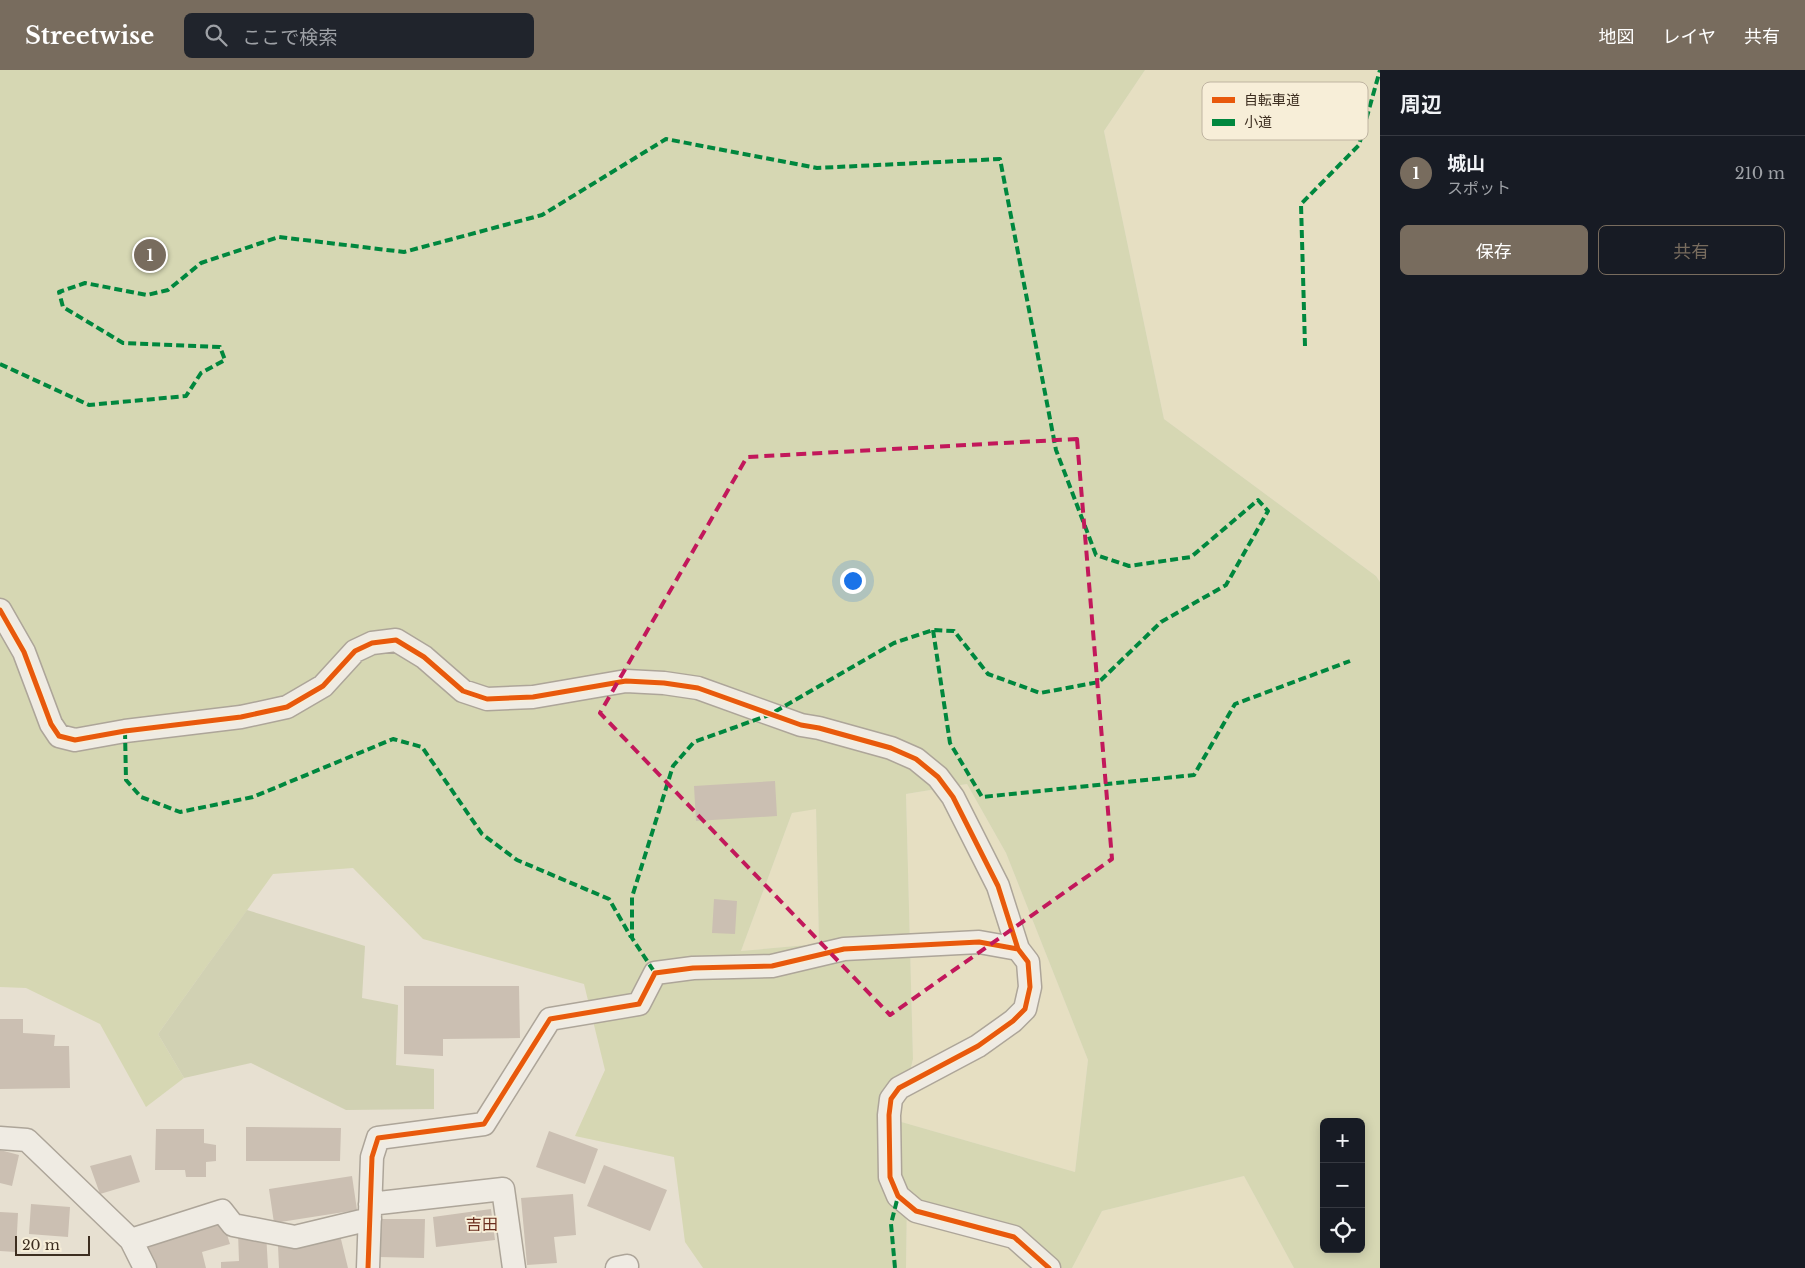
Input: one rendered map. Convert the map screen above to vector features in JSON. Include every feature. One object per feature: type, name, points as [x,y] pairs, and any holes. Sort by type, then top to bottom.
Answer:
[{"type":"street","points":[[0,610],[24,652],[51,724],[60,736],[75,740],[125,731],[241,717],[287,707],[323,686],[355,651],[372,642],[396,640],[424,657],[464,691],[487,699],[533,697],[626,681],[664,683],[698,688],[801,725],[819,728],[891,748],[916,759],[938,777],[952,797],[998,886],[1018,949],[1028,962],[1030,987],[1025,1009],[1013,1021],[978,1046],[899,1088],[891,1099],[889,1115],[890,1177],[898,1196],[916,1211],[1014,1237],[1049,1268]]},
{"type":"street","points":[[368,1268],[372,1157],[378,1138],[484,1124],[550,1018],[639,1004],[655,973],[693,968],[772,966],[844,949],[978,942],[1018,949]]},
{"type":"street","points":[[0,1138],[27,1140],[131,1240],[145,1268]]},
{"type":"street","points":[[131,1240],[222,1211],[233,1224],[295,1236],[370,1212],[503,1189],[514,1268]]},
{"type":"highlighted area","points":[[1077,439],[1112,859],[890,1015],[600,713],[747,457]]},
{"type":"shaded area","points":[[1145,70],[1380,70],[1380,582],[1376,576],[1164,419],[1104,131]]},
{"type":"shaded area","points":[[967,784],[1006,853],[1088,1060],[1075,1172],[898,1121],[913,1059],[906,794]]},
{"type":"shaded area","points":[[816,808],[819,944],[741,951],[792,813]]},
{"type":"shaded area","points":[[1244,1176],[1294,1268],[1072,1268],[1102,1211]]},
{"type":"shaded area","points":[[907,1198],[1017,1228],[1062,1268],[906,1268]]},
{"type":"green space","points":[[0,70],[1145,70],[1104,131],[1164,419],[1376,576],[1380,582],[1380,1268],[1294,1268],[1244,1176],[1102,1211],[1072,1268],[1062,1268],[1017,1228],[907,1199],[906,1268],[703,1268],[685,1242],[674,1157],[575,1136],[605,1070],[584,984],[423,939],[353,868],[273,874],[158,1034],[184,1078],[146,1107],[100,1024],[26,988],[0,987]],"holes":[[[967,784],[1006,853],[1088,1060],[1075,1172],[898,1121],[913,1059],[906,794]],[[816,809],[819,944],[741,951],[792,813]]]},
{"type":"green space","points":[[247,910],[365,946],[362,998],[398,1005],[396,1065],[434,1069],[434,1109],[346,1110],[251,1063],[184,1078],[158,1034]]},
{"type":"building","points":[[775,781],[777,816],[696,821],[694,786]]},
{"type":"building","points":[[714,899],[737,901],[735,934],[712,933]]},
{"type":"building","points":[[404,986],[519,986],[520,1038],[443,1039],[443,1056],[404,1054]]},
{"type":"building","points":[[0,1019],[23,1019],[23,1033],[55,1035],[54,1046],[69,1046],[70,1088],[0,1089]]},
{"type":"building","points":[[246,1127],[341,1128],[340,1161],[246,1161]]},
{"type":"building","points":[[156,1129],[204,1129],[204,1143],[216,1145],[216,1161],[206,1162],[206,1177],[186,1177],[185,1170],[155,1170]]},
{"type":"building","points":[[549,1131],[598,1149],[585,1184],[536,1167]]},
{"type":"building","points":[[0,1150],[19,1155],[12,1186],[0,1183]]},
{"type":"building","points":[[131,1155],[140,1182],[100,1194],[90,1166]]},
{"type":"building","points":[[604,1165],[667,1190],[650,1231],[587,1206]]},
{"type":"building","points":[[352,1176],[357,1210],[274,1223],[269,1189]]},
{"type":"building","points":[[573,1194],[576,1235],[554,1237],[557,1263],[527,1265],[521,1198]]},
{"type":"building","points":[[31,1204],[70,1207],[68,1237],[29,1234]]},
{"type":"building","points":[[491,1209],[495,1240],[436,1247],[433,1217]]},
{"type":"building","points":[[0,1212],[18,1213],[16,1252],[0,1251]]},
{"type":"building","points":[[380,1219],[425,1219],[424,1258],[379,1257]]},
{"type":"building","points":[[223,1222],[230,1244],[202,1252],[206,1268],[154,1268],[147,1246]]},
{"type":"building","points":[[339,1231],[348,1268],[279,1268],[278,1246]]},
{"type":"building","points":[[266,1232],[268,1268],[221,1268],[221,1262],[239,1261],[238,1233]]},
{"type":"marked path","points":[[1368,113],[1380,70]]},
{"type":"marked path","points":[[0,364],[89,405],[186,396],[201,373],[225,360],[220,347],[123,343],[63,307],[59,292],[85,283],[147,295],[168,290],[201,263],[279,237],[404,252],[542,215],[666,139],[817,168],[1000,159],[1056,450],[1096,555],[1129,566],[1191,557],[1258,500],[1268,511],[1226,585],[1161,622],[1099,682],[1040,693],[988,674],[954,631],[933,630],[894,643],[769,715],[694,742],[673,766],[632,897],[632,938],[655,973]]},
{"type":"marked path","points":[[1305,346],[1301,204],[1359,145],[1360,140]]},
{"type":"marked path","points":[[933,630],[950,743],[982,797],[1194,775],[1235,704],[1350,661]]},
{"type":"marked path","points":[[125,731],[126,780],[141,797],[180,812],[253,797],[393,739],[422,747],[482,834],[517,860],[609,899],[631,937]]},
{"type":"marked path","points":[[895,1268],[891,1224],[898,1196]]},
{"type":"cycle path","points":[[0,610],[24,652],[51,724],[59,736],[75,740],[125,731],[241,717],[287,707],[323,686],[355,651],[372,643],[396,640],[424,657],[463,691],[487,699],[533,697],[626,681],[664,683],[698,688],[801,725],[819,728],[891,748],[916,759],[938,777],[953,797],[998,886],[1018,949],[1028,962],[1030,987],[1025,1009],[1013,1021],[978,1046],[899,1088],[891,1099],[889,1115],[890,1177],[898,1196],[916,1211],[1014,1237],[1049,1268]]},
{"type":"cycle path","points":[[368,1268],[372,1157],[378,1138],[484,1124],[550,1019],[639,1004],[655,973],[693,968],[772,966],[844,949],[979,942],[1018,949]]},
{"type":"place","name":"城山","points":[[150,255]]},
{"type":"district","name":"吉田","points":[[482,1224]]}]
